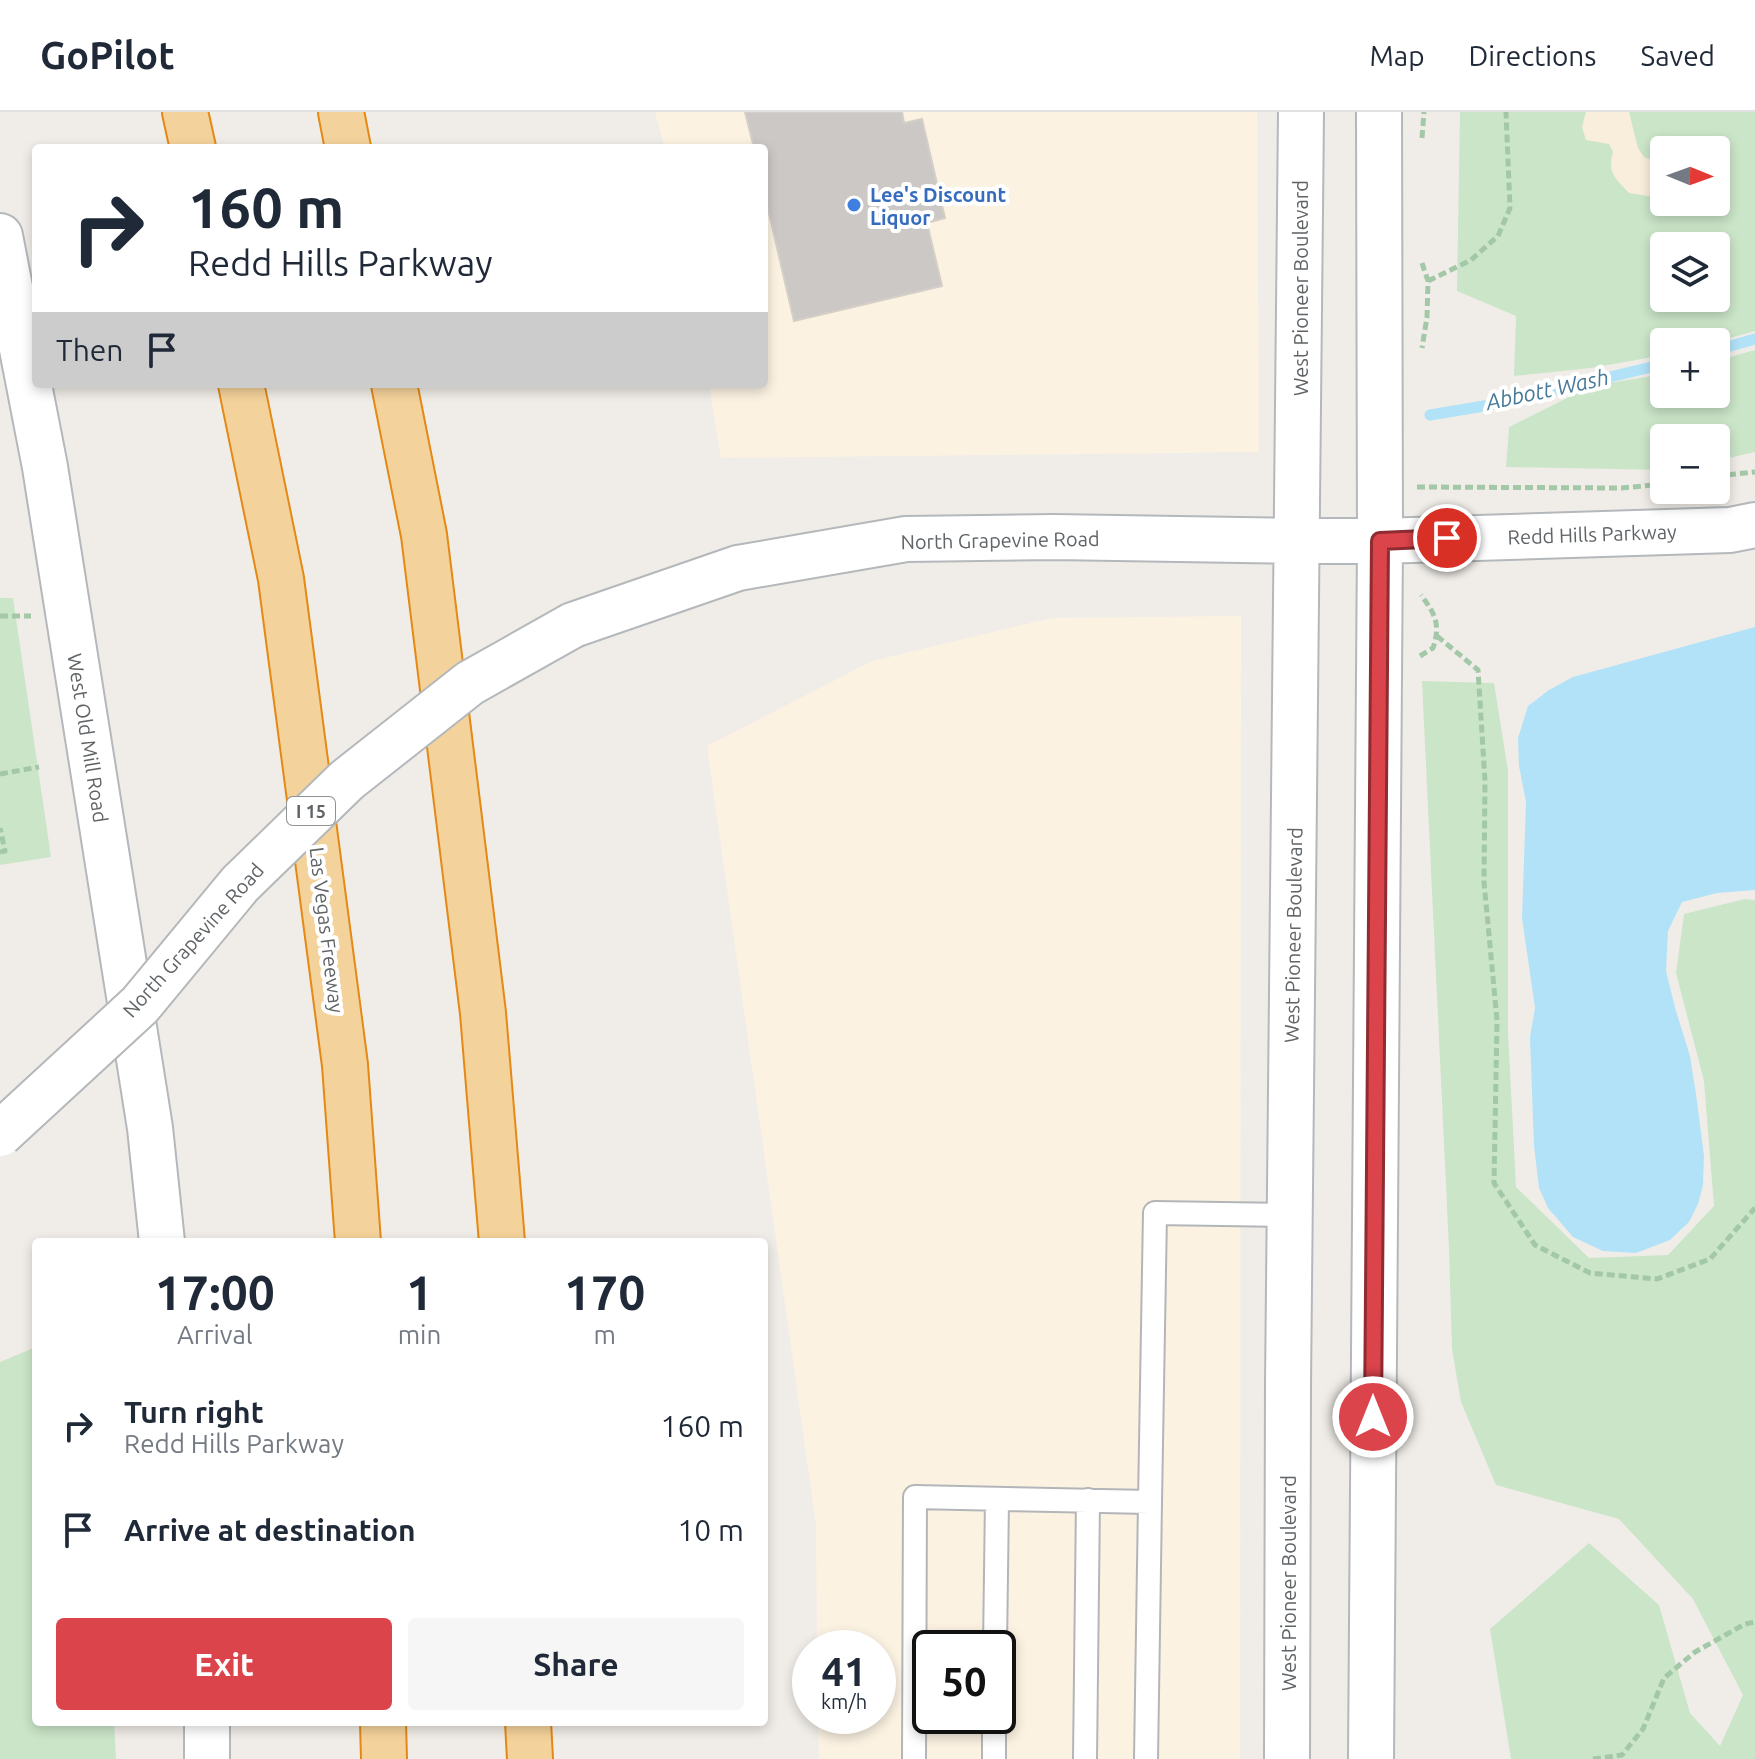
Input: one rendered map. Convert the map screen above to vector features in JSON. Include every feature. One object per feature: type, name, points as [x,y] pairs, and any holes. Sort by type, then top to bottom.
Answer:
[{"type":"highway","points":[[185,112],[192,144]]},
{"type":"highway","points":[[341,112],[347,144]]},
{"type":"highway","name":"Las Vegas Freeway","points":[[242,388],[281,579],[345,1065],[358,1238]]},
{"type":"highway","points":[[395,388],[424,535],[483,1013],[502,1238]]},
{"type":"highway","points":[[383,1726],[384,1759]]},
{"type":"highway","points":[[528,1726],[530,1759]]},
{"type":"main road","name":"West Pioneer Boulevard","points":[[1287,1759],[1301,112]]},
{"type":"main road","points":[[1371,1759],[1380,541],[1379,112]]},
{"type":"main road","name":"West Old Mill Road","points":[[0,236],[45,467],[150,1128],[162,1238]]},
{"type":"main road","name":"Redd Hills Parkway","points":[[1298,541],[1730,530],[1755,525]]},
{"type":"main road","name":"North Grapevine Road","points":[[0,1134],[140,1005],[240,884],[347,780],[470,683],[573,625],[738,568],[906,539],[1054,537],[1298,541]]},
{"type":"main road","points":[[207,1726],[207,1759]]},
{"type":"lane","points":[[1146,1759],[1155,1213],[1290,1215]]},
{"type":"lane","points":[[914,1759],[915,1497],[1150,1502]]},
{"type":"lane","points":[[995,1630],[997,1499]]},
{"type":"lane","points":[[1085,1759],[1088,1500]]},
{"type":"lane","points":[[994,1734],[994,1759]]},
{"type":"path","points":[[1428,281],[1471,260],[1498,236],[1510,208],[1506,112]]},
{"type":"path","points":[[1730,475],[1755,472]]},
{"type":"path","points":[[1415,487],[1622,488],[1650,485]]},
{"type":"path","points":[[1437,636],[1478,670],[1485,781],[1484,882],[1497,1020],[1494,1183],[1535,1245],[1590,1273],[1657,1279],[1710,1259],[1755,1208]]},
{"type":"path","points":[[0,774],[39,767]]},
{"type":"path","points":[[0,827],[5,851],[0,852]]},
{"type":"path","points":[[1593,1759],[1622,1755],[1643,1729],[1664,1678],[1695,1652],[1745,1624],[1755,1622]]},
{"type":"shaded area","points":[[655,112],[1257,112],[1259,452],[721,458],[710,388],[768,388],[768,144],[664,144]]},
{"type":"shaded area","points":[[1241,616],[1240,1759],[819,1759],[818,1734],[896,1734],[896,1630],[817,1630],[816,1525],[707,746],[872,661],[1052,618]]},
{"type":"green space","points":[[1460,112],[1755,112],[1755,331],[1730,338],[1730,328],[1650,328],[1650,357],[1591,368],[1514,376],[1516,316],[1457,291]]},
{"type":"green space","points":[[1755,350],[1755,452],[1730,458],[1730,424],[1650,424],[1650,470],[1506,467],[1509,427],[1591,386],[1650,376],[1650,408],[1730,408],[1730,357]]},
{"type":"green space","points":[[0,598],[13,598],[51,857],[0,865]]},
{"type":"green space","points":[[1422,681],[1494,683],[1508,771],[1508,1033],[1516,1187],[1589,1258],[1668,1255],[1714,1206],[1704,1081],[1676,973],[1684,914],[1745,899],[1755,900],[1755,1759],[1511,1759],[1490,1629],[1589,1543],[1659,1605],[1690,1713],[1720,1746],[1743,1695],[1693,1599],[1619,1519],[1496,1485],[1461,1402],[1452,1349]]},
{"type":"green space","points":[[32,1349],[32,1726],[114,1726],[116,1759],[0,1759],[0,1362]]},
{"type":"sand","points":[[1586,112],[1629,112],[1638,148],[1644,157],[1650,159],[1650,196],[1629,193],[1620,184],[1611,165],[1613,152],[1609,144],[1586,140],[1582,127]]},
{"type":"water","points":[[1755,627],[1755,890],[1717,893],[1682,902],[1668,931],[1666,971],[1690,1056],[1704,1156],[1703,1185],[1689,1222],[1670,1240],[1636,1253],[1603,1251],[1573,1237],[1548,1208],[1539,1188],[1534,1146],[1530,1037],[1535,1008],[1522,918],[1526,802],[1519,766],[1518,738],[1528,706],[1573,677]]},
{"type":"building","name":"Lee's Discount Liquor","points":[[745,112],[902,112],[904,123],[922,119],[945,218],[927,223],[942,286],[794,321],[768,209],[768,144],[753,144]]},
{"type":"waterway","name":"Abbott Wash","points":[[1730,346],[1755,339]]},
{"type":"waterway","name":"Abbott Wash","points":[[1430,415],[1502,403],[1650,367]]},
{"type":"place","name":"Lee's Discount Liquor","points":[[854,205]]},
{"type":"route","points":[[1373,1417],[1380,541],[1447,538]]}]
